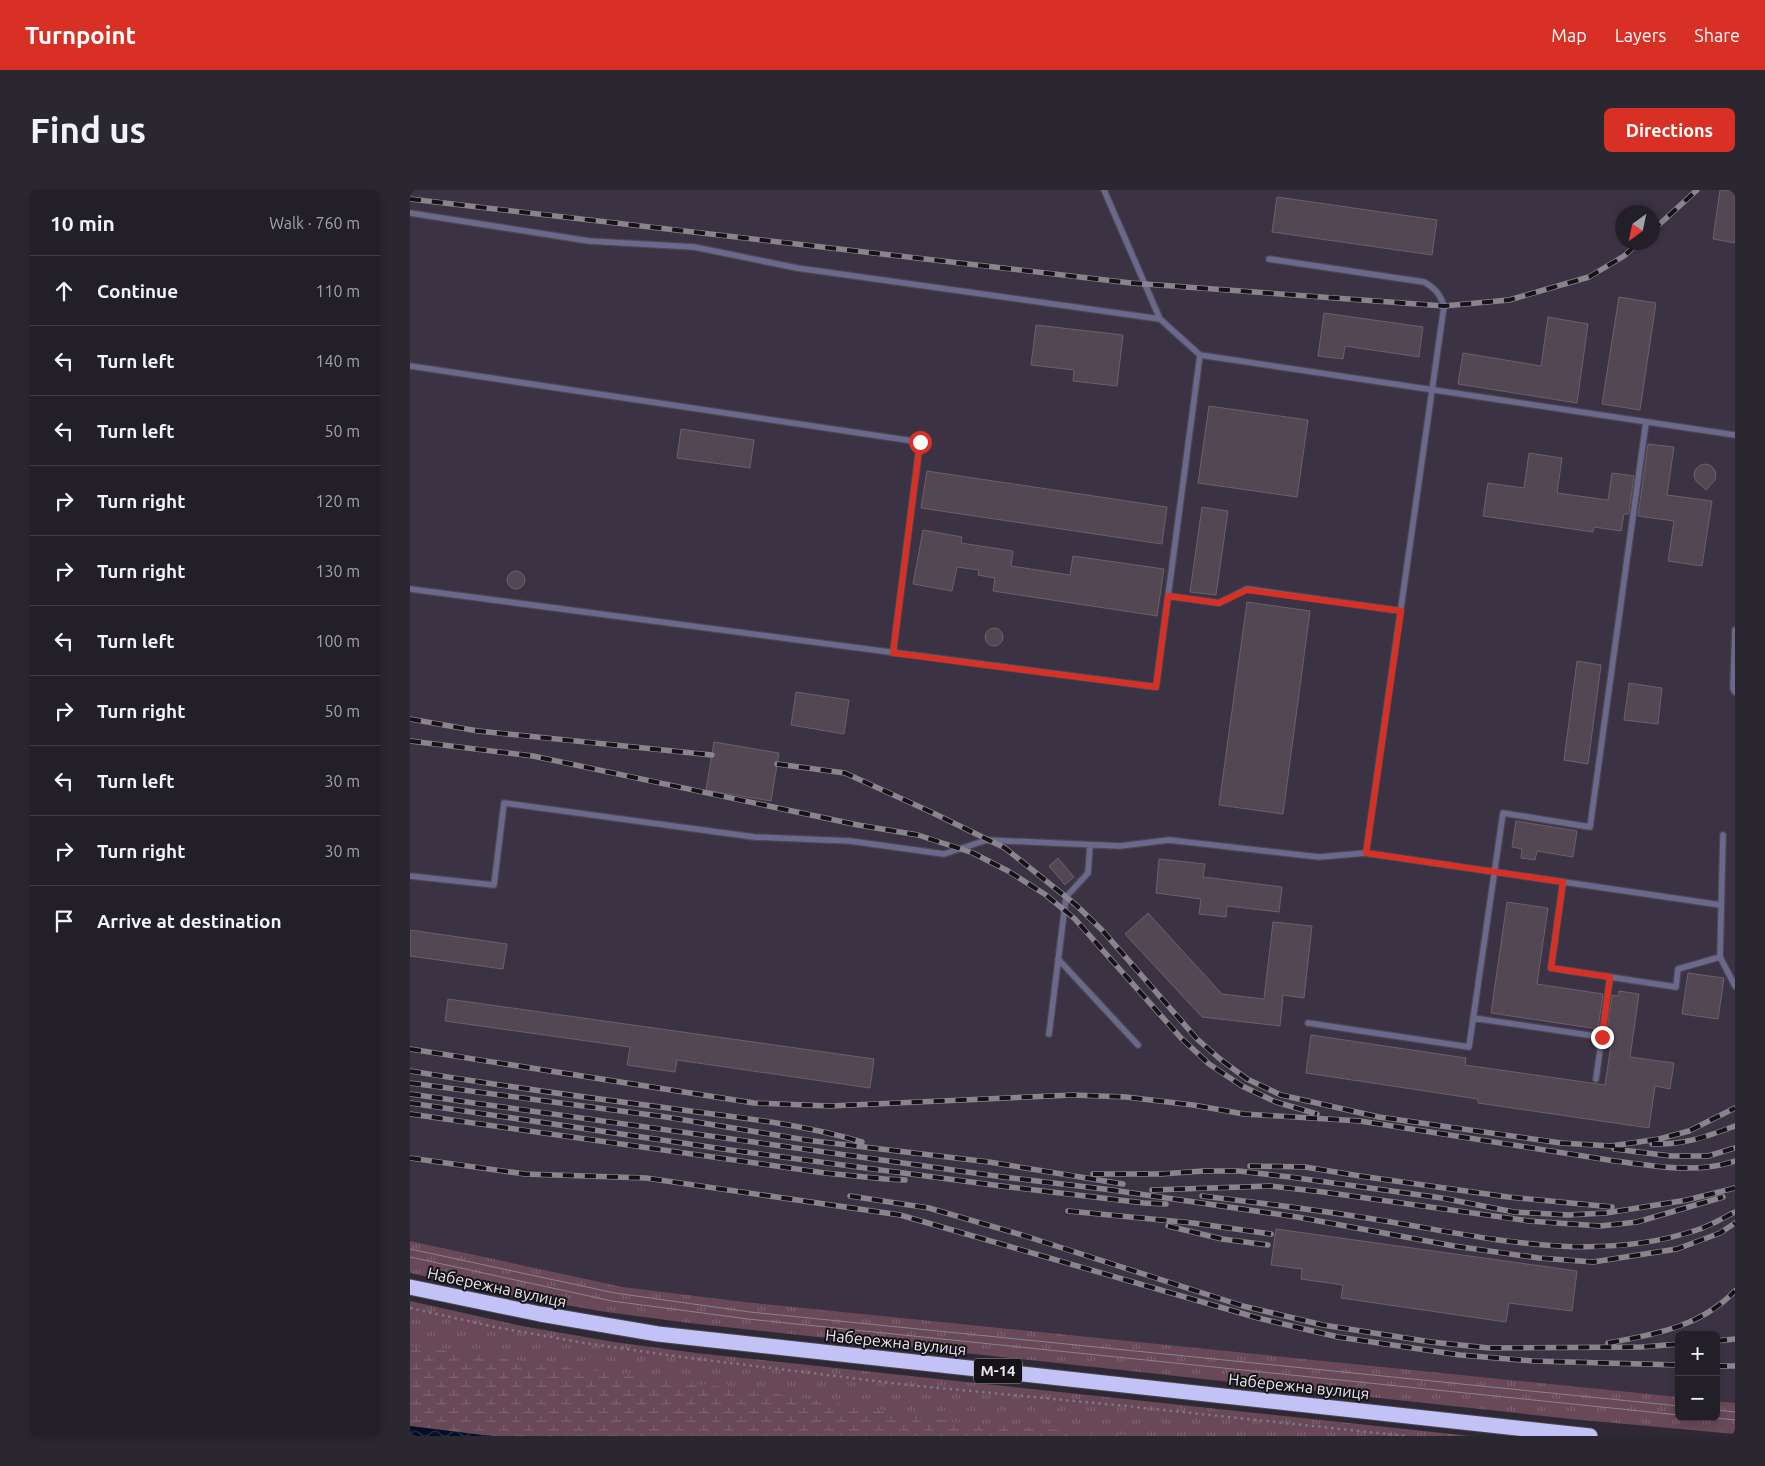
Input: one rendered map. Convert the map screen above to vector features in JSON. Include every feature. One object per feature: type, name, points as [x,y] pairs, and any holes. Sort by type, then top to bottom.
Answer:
[{"type":"highway","name":"Набережна вулиця","points":[[410,1286],[540,1314],[658,1334],[1590,1436]]},
{"type":"lane","points":[[1104,190],[1160,319],[1200,355],[1735,435]]},
{"type":"lane","points":[[410,213],[589,241],[694,247],[797,268],[1160,319]]},
{"type":"lane","points":[[1268,259],[1424,282],[1434,287],[1441,296],[1444,306],[1366,853]]},
{"type":"lane","points":[[410,589],[1156,687],[1200,355]]},
{"type":"lane","points":[[410,366],[920,442],[893,653]]},
{"type":"lane","points":[[1308,1023],[1469,1047],[1503,813],[1590,827],[1646,422]]},
{"type":"lane","points":[[1168,596],[1219,603],[1247,590],[1401,611]]},
{"type":"lane","points":[[1735,630],[1733,688],[1735,692]]},
{"type":"lane","points":[[410,876],[494,885],[504,803],[754,837],[850,841],[944,854],[986,840],[1120,846],[1168,840],[1319,857],[1366,853],[1721,905]]},
{"type":"lane","points":[[1723,835],[1720,958],[1735,986]]},
{"type":"lane","points":[[1049,1034],[1066,897],[1088,873],[1090,844]]},
{"type":"lane","points":[[1563,882],[1551,968],[1676,987],[1678,969],[1720,958]]},
{"type":"lane","points":[[1058,959],[1138,1045]]},
{"type":"lane","points":[[1596,1080],[1610,977]]},
{"type":"lane","points":[[1473,1018],[1602,1037]]},
{"type":"path","points":[[410,1308],[495,1327],[584,1343],[692,1358],[908,1385],[1406,1436]]},
{"type":"shaded area","points":[[410,190],[1735,190],[1735,1403],[1720,1401],[1720,1331],[1675,1331],[1675,1397],[745,1302],[623,1287],[410,1241]]},
{"type":"green space","points":[[410,1241],[623,1287],[745,1302],[1675,1397],[1675,1421],[1720,1421],[1720,1401],[1735,1403],[1735,1434],[1571,1419],[689,1323],[606,1312],[520,1297],[410,1273]]},
{"type":"green space","points":[[410,1301],[522,1326],[614,1342],[696,1353],[1470,1436],[494,1436],[410,1426]]},
{"type":"green space","points":[[410,1346],[775,1394],[958,1422],[1139,1436],[482,1435],[410,1426]]},
{"type":"water","points":[[410,1426],[482,1435],[494,1436],[410,1436]]},
{"type":"building","points":[[1720,190],[1735,190],[1735,243],[1713,239]]},
{"type":"building","points":[[1277,197],[1437,220],[1432,255],[1272,232]]},
{"type":"building","points":[[1619,297],[1656,303],[1640,410],[1602,404]]},
{"type":"building","points":[[1324,313],[1423,327],[1419,357],[1345,346],[1343,359],[1318,356]]},
{"type":"building","points":[[1548,317],[1588,324],[1577,403],[1458,384],[1463,353],[1541,366]]},
{"type":"building","points":[[1036,325],[1123,335],[1117,386],[1073,381],[1074,370],[1031,365]]},
{"type":"building","points":[[1209,406],[1308,420],[1297,497],[1198,483]]},
{"type":"building","points":[[681,429],[754,440],[750,468],[677,458]]},
{"type":"building","points":[[1648,444],[1674,447],[1667,495],[1712,501],[1702,566],[1668,561],[1674,521],[1638,516]]},
{"type":"building","points":[[1529,453],[1562,458],[1557,493],[1608,500],[1612,473],[1634,476],[1629,514],[1624,514],[1621,531],[1594,527],[1593,532],[1483,516],[1488,483],[1524,488]]},
{"type":"building","points":[[1704,464],[1710,465],[1716,474],[1715,480],[1706,490],[1696,481],[1694,476],[1695,470]]},
{"type":"building","points":[[927,471],[1167,507],[1162,544],[921,508]]},
{"type":"building","points":[[1202,507],[1228,511],[1216,595],[1190,592]]},
{"type":"building","points":[[923,530],[962,537],[961,543],[1013,551],[1011,566],[1070,575],[1073,556],[1164,569],[1157,616],[993,591],[995,578],[978,575],[979,570],[957,567],[952,591],[913,584]]},
{"type":"building","points":[[516,571],[522,574],[525,580],[522,586],[516,589],[510,586],[507,580],[510,574]]},
{"type":"building","points":[[1247,602],[1310,611],[1283,814],[1219,805]]},
{"type":"building","points":[[994,628],[1000,631],[1003,637],[1000,643],[994,646],[988,643],[985,637],[988,631]]},
{"type":"building","points":[[1577,661],[1601,665],[1588,764],[1564,760]]},
{"type":"building","points":[[1629,683],[1662,688],[1658,724],[1624,720]]},
{"type":"building","points":[[796,692],[849,700],[844,734],[791,725]]},
{"type":"building","points":[[714,742],[779,753],[771,801],[706,790]]},
{"type":"building","points":[[1516,821],[1577,831],[1573,857],[1537,851],[1535,860],[1521,858],[1522,849],[1512,847]]},
{"type":"building","points":[[1058,858],[1074,877],[1065,885],[1049,866]]},
{"type":"building","points":[[1159,859],[1205,864],[1203,877],[1282,887],[1279,912],[1227,906],[1226,917],[1199,914],[1201,899],[1156,893]]},
{"type":"building","points":[[1507,902],[1548,908],[1537,984],[1603,994],[1598,1029],[1491,1013]]},
{"type":"building","points":[[1148,913],[1222,994],[1264,999],[1273,922],[1312,926],[1304,998],[1283,995],[1280,1026],[1202,1017],[1125,934]]},
{"type":"building","points":[[410,930],[507,944],[503,969],[410,956]]},
{"type":"building","points":[[1688,973],[1724,978],[1718,1019],[1682,1014]]},
{"type":"building","points":[[1619,991],[1639,994],[1630,1057],[1674,1063],[1670,1089],[1655,1086],[1649,1128],[1478,1103],[1478,1099],[1306,1073],[1311,1035],[1466,1058],[1465,1065],[1605,1085],[1613,1031],[1607,1030],[1612,995],[1618,996]]},
{"type":"building","points":[[448,999],[874,1059],[870,1088],[677,1060],[675,1072],[627,1065],[630,1047],[445,1021]]},
{"type":"building","points":[[1276,1229],[1577,1271],[1572,1311],[1509,1303],[1506,1322],[1341,1298],[1343,1285],[1301,1279],[1302,1269],[1271,1265]]},
{"type":"tram line","points":[[410,1249],[615,1293],[750,1312],[1675,1406]]},
{"type":"tram line","points":[[410,1257],[612,1301],[748,1319],[1675,1415]]},
{"type":"tram line","points":[[1720,1410],[1735,1412]]},
{"type":"tram line","points":[[1720,1418],[1735,1420]]},
{"type":"railway","points":[[1660,224],[1697,190]]},
{"type":"railway","points":[[410,199],[1131,283],[1444,306],[1509,300],[1589,277],[1624,256],[1630,250]]},
{"type":"railway","points":[[410,719],[478,731],[712,755]]},
{"type":"railway","points":[[410,741],[533,756],[858,825],[918,835],[973,853],[1008,871],[1046,895],[1074,918],[1181,1038],[1209,1064],[1242,1086],[1276,1102],[1317,1114]]},
{"type":"railway","points":[[777,764],[845,773],[1005,848],[1076,905],[1102,930],[1197,1039],[1247,1079],[1281,1095],[1379,1117],[1561,1143],[1611,1146],[1659,1139],[1689,1131],[1735,1108]]},
{"type":"railway","points":[[410,1049],[754,1103],[830,1106],[1073,1095],[1126,1097],[1193,1105],[1244,1114],[1360,1121],[1660,1167],[1705,1167],[1735,1161]]},
{"type":"railway","points":[[410,1071],[539,1091],[766,1121],[838,1135],[862,1142]]},
{"type":"railway","points":[[410,1083],[666,1117],[806,1140],[989,1162],[1123,1184]]},
{"type":"railway","points":[[410,1094],[1003,1177],[1112,1190],[1297,1217],[1454,1246],[1539,1258],[1593,1262],[1677,1249],[1720,1233],[1735,1223]]},
{"type":"railway","points":[[410,1103],[730,1150],[1001,1186],[1166,1204]]},
{"type":"railway","points":[[410,1114],[825,1173],[905,1180]]},
{"type":"railway","points":[[1652,1144],[1685,1142],[1735,1126]]},
{"type":"railway","points":[[1614,1149],[1671,1156],[1708,1156],[1735,1148]]},
{"type":"railway","points":[[410,1158],[525,1174],[646,1178],[900,1215],[1258,1318],[1338,1337],[1460,1355],[1533,1361],[1675,1365]]},
{"type":"railway","points":[[1250,1166],[1305,1167],[1508,1197],[1612,1207]]},
{"type":"railway","points":[[1093,1174],[1239,1171],[1442,1198],[1514,1212],[1568,1215],[1606,1213],[1650,1206],[1687,1200],[1735,1188]]},
{"type":"railway","points":[[1152,1190],[1270,1186],[1529,1221],[1600,1226],[1637,1222],[1723,1197]]},
{"type":"railway","points":[[850,1196],[929,1208],[1022,1235],[1243,1306],[1323,1325],[1431,1342],[1489,1348],[1642,1347],[1675,1344]]},
{"type":"railway","points":[[1202,1196],[1335,1213],[1498,1240],[1578,1247],[1617,1246],[1657,1240],[1702,1228],[1735,1212]]},
{"type":"railway","points":[[1068,1211],[1193,1223],[1271,1234]]},
{"type":"railway","points":[[1168,1226],[1222,1239],[1268,1245]]},
{"type":"railway","points":[[1608,1343],[1660,1332],[1692,1321],[1707,1313],[1735,1291]]},
{"type":"railway","points":[[1720,1341],[1735,1339]]},
{"type":"railway","points":[[1720,1366],[1735,1366]]},
{"type":"route","points":[[920,442],[893,653],[1156,687],[1168,596],[1219,603],[1247,590],[1401,611],[1366,853],[1563,882],[1551,968],[1610,977],[1602,1037]]}]
